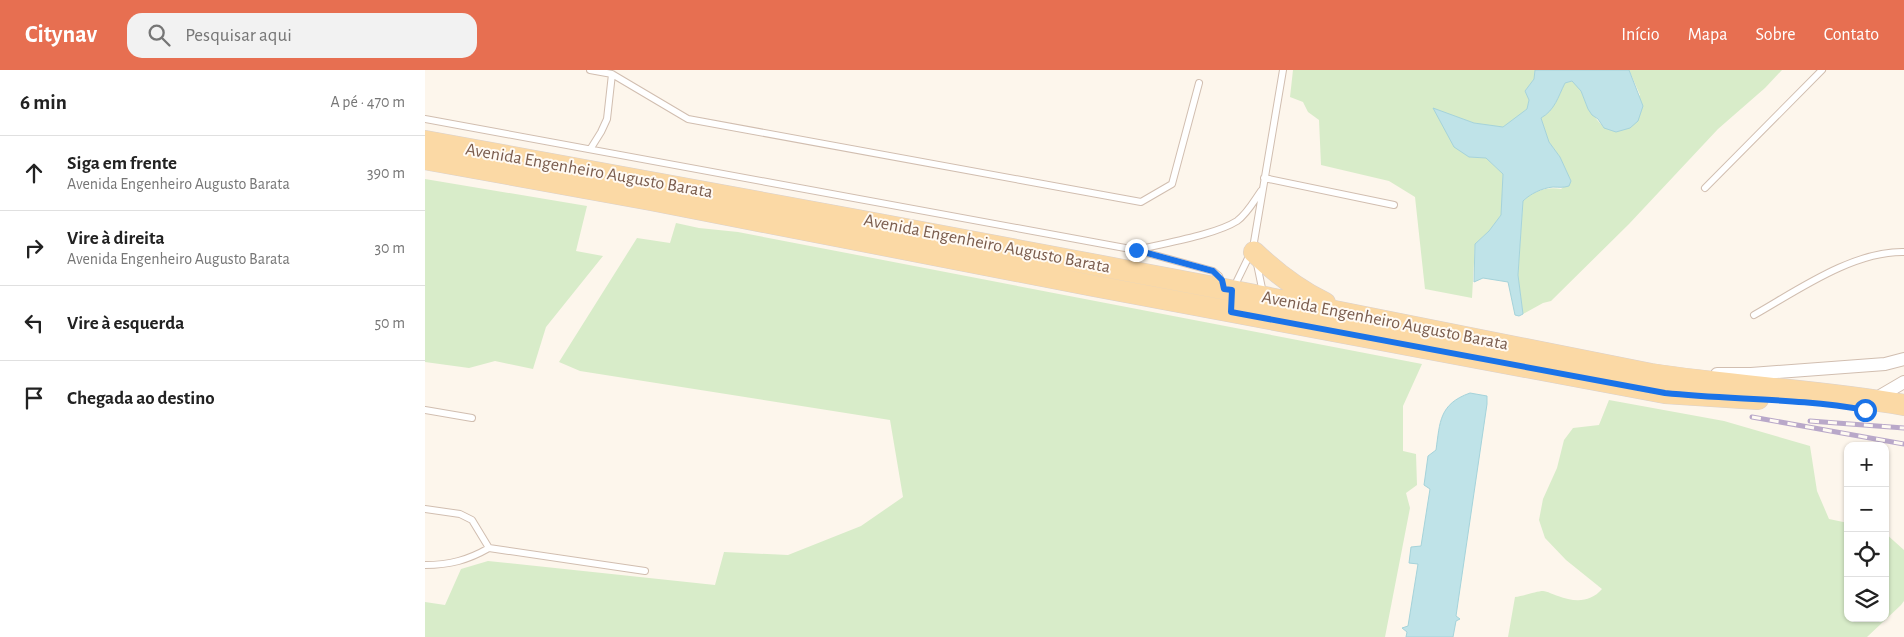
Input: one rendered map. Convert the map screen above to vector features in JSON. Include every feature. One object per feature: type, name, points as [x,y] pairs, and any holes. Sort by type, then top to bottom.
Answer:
[{"type":"main road","name":"Avenida Engenheiro Augusto Barata","points":[[425,141],[869,222],[1665,393],[1890,406]]},
{"type":"main road","name":"Avenida Engenheiro Augusto Barata","points":[[425,159],[651,200],[1230,299]]},
{"type":"main road","points":[[1253,250],[1273,270],[1305,292],[1348,314]]},
{"type":"main road","name":"Avenida Engenheiro Augusto Barata","points":[[1262,307],[1348,314],[1651,374],[1890,406]]},
{"type":"street","points":[[1651,374],[1751,374],[1885,364],[1904,359]]},
{"type":"street","points":[[1890,406],[1904,382]]},
{"type":"lane","points":[[590,70],[612,74],[688,119],[1141,202],[1171,184],[1199,83]]},
{"type":"lane","points":[[1262,307],[1253,250],[1283,70]]},
{"type":"lane","points":[[1705,188],[1822,70]]},
{"type":"lane","points":[[591,148],[607,119],[612,74]]},
{"type":"lane","points":[[425,118],[1136,250],[1213,271],[1222,280],[1230,299]]},
{"type":"lane","points":[[1264,178],[1394,205]]},
{"type":"lane","points":[[1136,250],[1214,231],[1233,223],[1247,212],[1262,190]]},
{"type":"lane","points":[[1230,299],[1236,280],[1253,250]]},
{"type":"lane","points":[[1754,315],[1845,264],[1863,258],[1904,252]]},
{"type":"lane","points":[[425,410],[472,418]]},
{"type":"lane","points":[[425,510],[460,514],[472,520],[489,548]]},
{"type":"lane","points":[[425,565],[455,563],[472,558],[489,548],[645,571]]},
{"type":"green space","points":[[1293,70],[1535,70],[1534,79],[1525,91],[1529,100],[1527,109],[1503,128],[1474,123],[1434,109],[1469,157],[1486,158],[1503,174],[1501,215],[1489,231],[1475,244],[1472,298],[1425,289],[1415,197],[1389,181],[1321,165],[1319,120],[1308,112],[1303,102],[1290,97]]},
{"type":"green space","points":[[1629,70],[1782,70],[1765,88],[1718,129],[1629,224],[1551,301],[1543,303],[1523,314],[1518,275],[1523,201],[1531,194],[1541,190],[1561,189],[1571,181],[1560,157],[1549,142],[1541,118],[1553,107],[1565,83],[1573,81],[1581,91],[1588,109],[1604,128],[1640,95]]},
{"type":"green space","points":[[425,179],[587,206],[576,251],[603,256],[546,327],[533,369],[495,361],[469,368],[425,362]]},
{"type":"green space","points":[[676,223],[699,228],[738,232],[1422,364],[1403,406],[1403,451],[1416,454],[1417,485],[1406,493],[1410,508],[1385,637],[425,637],[425,602],[445,605],[461,569],[488,561],[715,585],[724,552],[788,555],[861,526],[903,497],[890,420],[580,371],[559,362],[637,238],[670,243]]},
{"type":"green space","points":[[1609,400],[1724,421],[1810,446],[1817,491],[1829,519],[1844,522],[1844,622],[1883,622],[1867,637],[1508,637],[1515,597],[1543,591],[1564,598],[1581,600],[1592,597],[1602,589],[1566,560],[1545,538],[1539,520],[1543,499],[1557,468],[1564,440],[1573,428],[1599,425]]},
{"type":"green space","points":[[1889,537],[1904,550],[1904,601],[1889,616]]},
{"type":"water","points":[[1535,70],[1629,70],[1643,106],[1638,121],[1630,128],[1616,132],[1604,128],[1598,119],[1592,115],[1581,91],[1572,81],[1565,83],[1553,107],[1541,118],[1549,142],[1560,157],[1571,181],[1569,186],[1545,189],[1523,201],[1518,275],[1523,314],[1519,316],[1515,315],[1508,282],[1483,278],[1474,282],[1475,244],[1489,231],[1501,215],[1503,174],[1486,158],[1469,157],[1454,147],[1433,108],[1474,123],[1503,127],[1527,109],[1529,100],[1525,91],[1534,79]]},
{"type":"water","points":[[1470,393],[1487,396],[1487,404],[1456,616],[1460,619],[1456,621],[1453,637],[1406,637],[1407,632],[1402,628],[1408,626],[1418,564],[1409,563],[1411,547],[1421,546],[1430,489],[1424,485],[1428,456],[1436,450],[1440,423],[1447,408],[1460,397]]},
{"type":"railway","points":[[1752,417],[1904,444]]},
{"type":"railway","points":[[1810,421],[1904,428]]},
{"type":"route","points":[[1136,250],[1213,271],[1222,280],[1224,289],[1232,290],[1231,312],[1665,393],[1798,401],[1865,410]]}]
